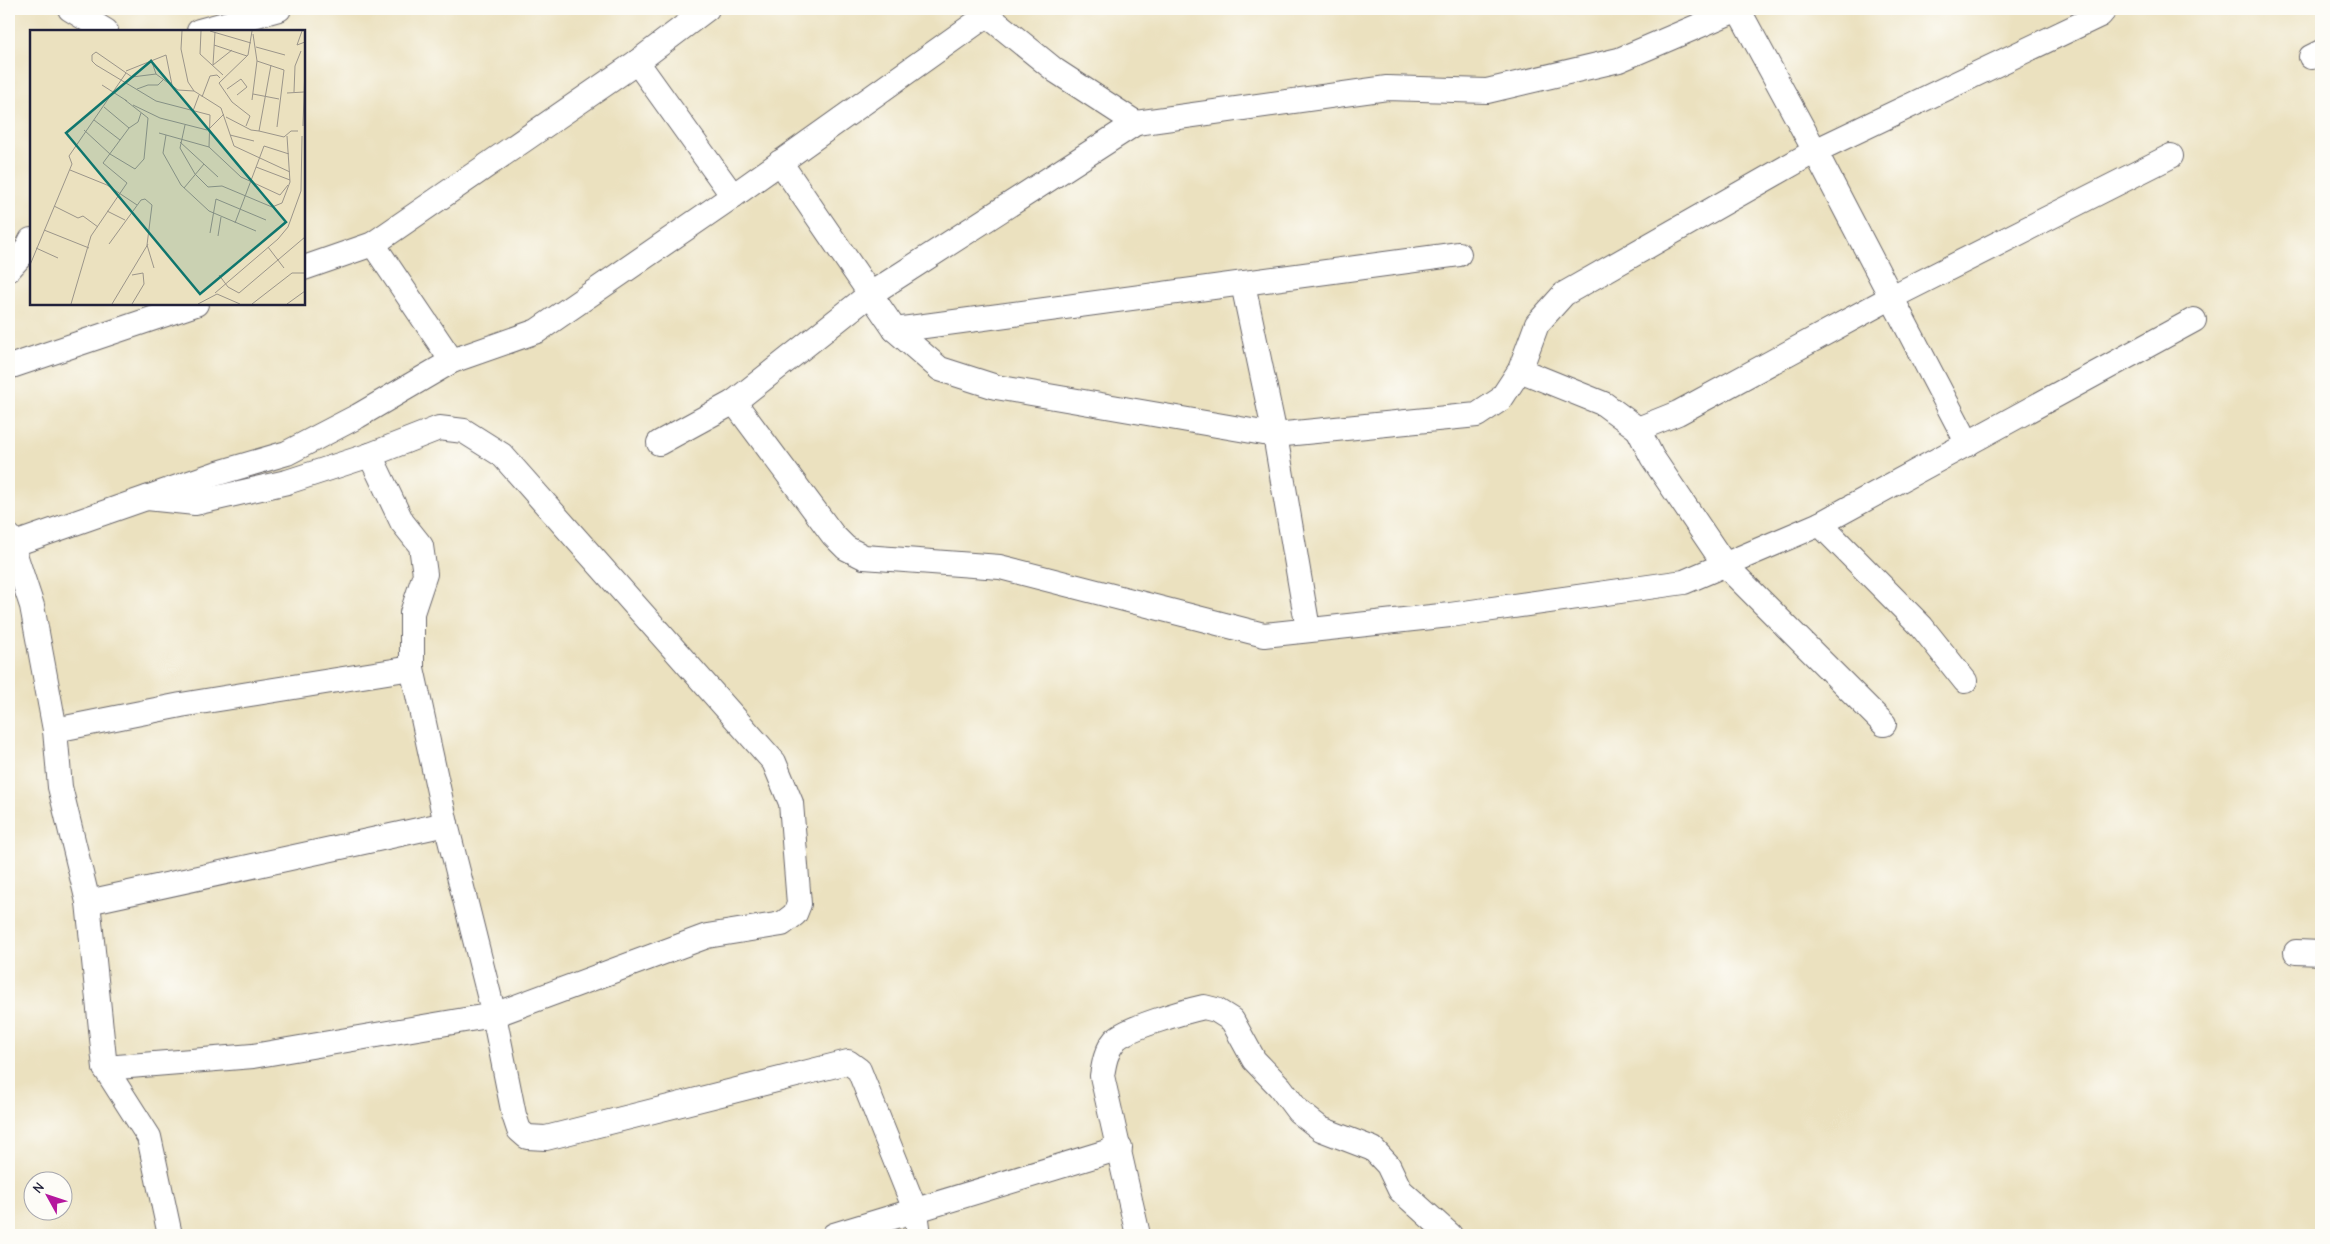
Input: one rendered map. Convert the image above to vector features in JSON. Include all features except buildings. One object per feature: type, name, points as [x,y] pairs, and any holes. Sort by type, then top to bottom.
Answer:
[{"type":"street","points":[[70,9],[104,30]]},
{"type":"street","points":[[206,30],[240,25],[279,9]]},
{"type":"street","points":[[305,268],[373,244],[637,62],[707,9]]},
{"type":"street","points":[[659,443],[734,402],[869,295],[1039,183],[1136,123],[1386,88],[1487,91],[1619,60],[1738,9],[1815,151],[1890,298],[1968,444]]},
{"type":"street","points":[[780,162],[869,295],[895,330],[940,368],[996,387],[1275,435],[1476,415],[1501,399],[1520,370],[1537,324],[1564,294],[1815,151],[2100,15],[2105,9]]},
{"type":"street","points":[[170,1235],[149,1137],[105,1068],[88,902],[60,787],[56,730],[32,606],[10,542],[215,474],[286,453],[358,416],[452,361],[536,331],[733,196],[985,11],[1056,71],[1136,123]]},
{"type":"street","points":[[637,62],[733,196]]},
{"type":"street","points":[[1638,429],[1678,413],[1890,298],[2171,156]]},
{"type":"street","points":[[9,269],[26,250],[30,242]]},
{"type":"street","points":[[373,244],[452,361]]},
{"type":"street","points":[[895,330],[1460,254]]},
{"type":"street","points":[[1243,284],[1275,435],[1308,629]]},
{"type":"street","points":[[9,367],[132,314],[190,305]]},
{"type":"street","points":[[734,402],[833,535],[846,548],[864,557],[1000,567],[1264,635],[1450,615],[1684,582],[1820,524],[2194,320]]},
{"type":"street","points":[[1520,370],[1604,404],[1638,429],[1652,457],[1725,565],[1884,724]]},
{"type":"street","points":[[105,1068],[253,1056],[494,1015],[707,936],[782,924],[795,914],[799,904],[791,803],[774,762],[502,455],[464,431],[439,428],[370,455],[287,482],[195,503],[147,498]]},
{"type":"street","points":[[370,455],[402,522],[421,546],[425,574],[412,613],[412,668],[446,824],[494,1015],[514,1115],[520,1130],[527,1138],[546,1138],[848,1062],[858,1070],[916,1212],[919,1235]]},
{"type":"street","points":[[1820,524],[1922,627],[1966,681]]},
{"type":"street","points":[[56,730],[181,705],[412,668]]},
{"type":"street","points":[[88,902],[446,824]]},
{"type":"street","points":[[2296,952],[2321,953]]},
{"type":"street","points":[[1138,1235],[1120,1148],[1102,1076],[1104,1060],[1116,1038],[1190,1010],[1204,1008],[1216,1010],[1232,1020],[1254,1060],[1280,1087],[1298,1111],[1321,1129],[1373,1149],[1388,1164],[1400,1190],[1450,1235]]},
{"type":"street","points":[[834,1235],[916,1212],[1120,1148]]}]
